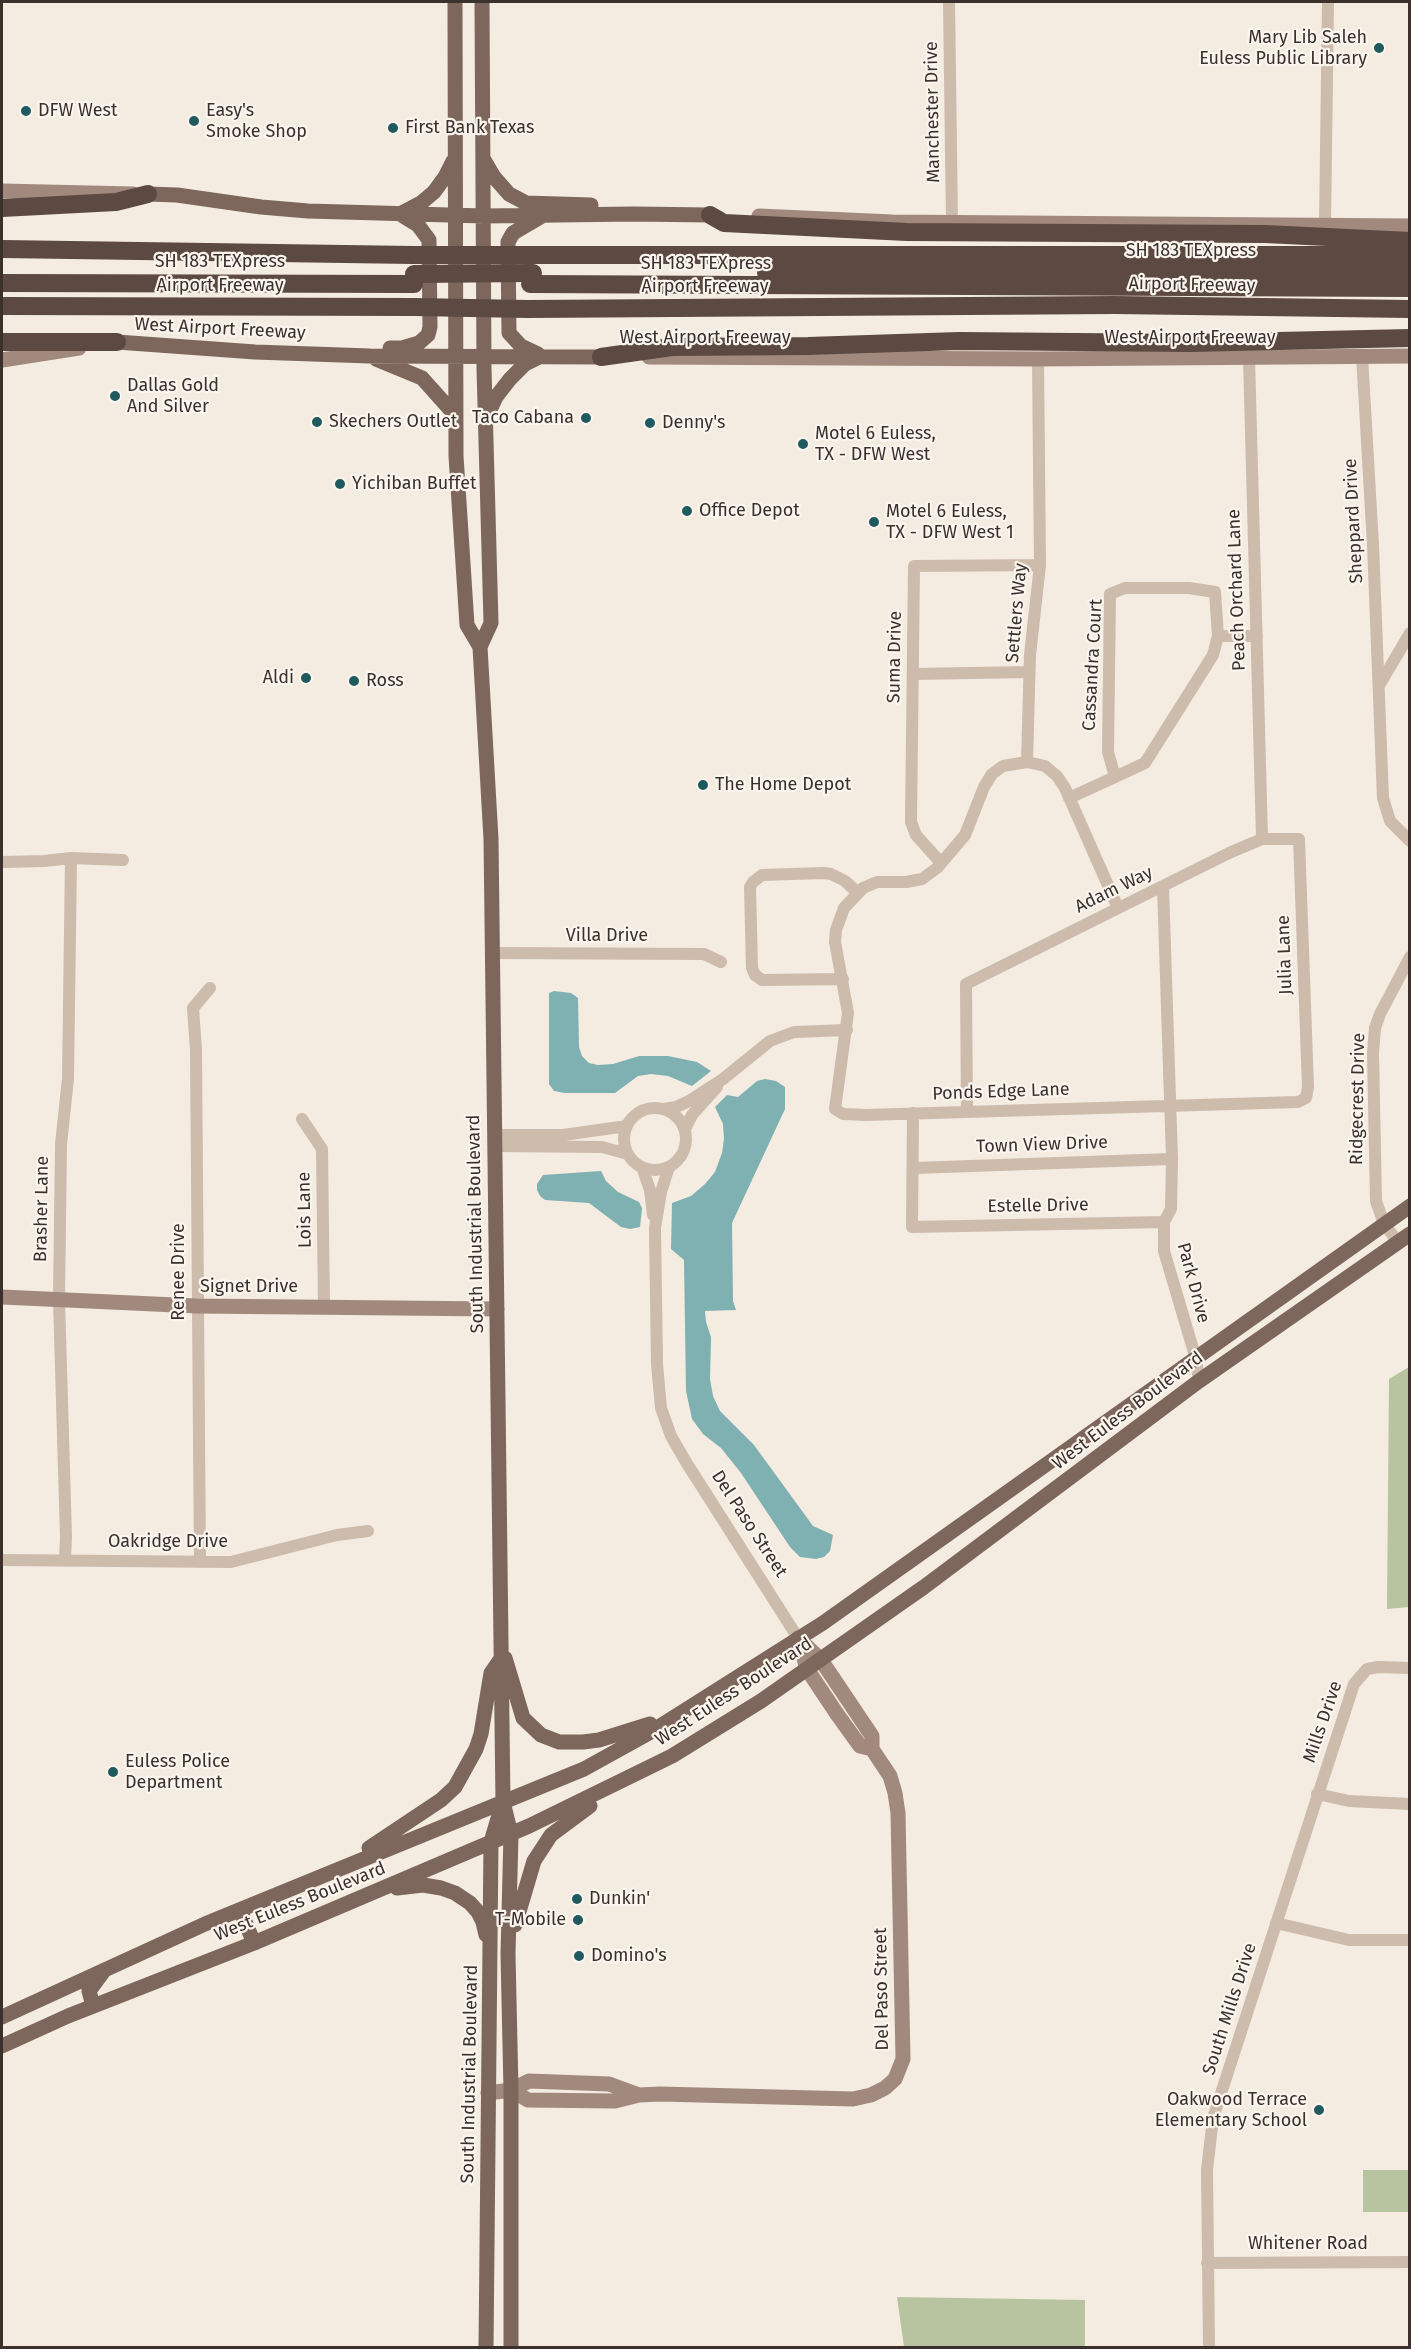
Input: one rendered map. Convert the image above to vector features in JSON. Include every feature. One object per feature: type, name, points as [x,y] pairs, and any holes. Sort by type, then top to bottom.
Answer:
[{"type":"highway","points":[[2,208],[116,202],[148,194]]},
{"type":"highway","points":[[710,215],[724,223],[907,232],[1265,234],[1410,241]]},
{"type":"highway","name":"Airport Freeway","points":[[2,249],[413,255],[532,271],[1410,255]]},
{"type":"highway","name":"SH 183 TEXpress","points":[[2,283],[414,279],[532,271],[1410,271]]},
{"type":"highway","name":"SH 183 TEXpress","points":[[532,271],[1410,288]]},
{"type":"highway","name":"SH 183 TEXpress","points":[[2,273],[414,279]]},
{"type":"highway","name":"Airport Freeway","points":[[2,306],[528,309],[1115,305],[1410,309]]},
{"type":"highway","points":[[601,357],[672,347],[808,346],[959,341],[1191,343],[1410,338]]},
{"type":"highway","points":[[2,342],[117,342]]},
{"type":"main road","name":"South Industrial Boulevard","points":[[455,2],[456,456],[467,626],[480,647]]},
{"type":"main road","name":"South Industrial Boulevard","points":[[482,2],[484,356],[491,623],[480,647],[491,839],[503,1802],[511,1834],[508,1954],[512,2348]]},
{"type":"main road","points":[[399,214],[421,203],[434,192],[445,177],[454,157]]},
{"type":"main road","points":[[484,159],[494,177],[508,194],[526,203],[612,205],[634,214]]},
{"type":"main road","points":[[2,191],[177,195],[296,210],[399,214],[484,216],[634,214],[952,223],[1410,226]]},
{"type":"main road","points":[[362,356],[376,347],[402,348],[419,343],[428,335],[430,327],[429,240],[418,225],[399,214]]},
{"type":"main road","points":[[541,356],[522,346],[509,333],[508,242],[513,233],[545,215]]},
{"type":"main road","name":"West Airport Freeway","points":[[2,360],[117,342],[255,352],[362,356],[1038,359],[1410,356]]},
{"type":"main road","points":[[362,356],[422,378],[456,416]]},
{"type":"main road","points":[[486,418],[496,396],[510,379],[525,364],[541,356]]},
{"type":"main road","name":"West Euless Boulevard","points":[[2,2017],[342,1866],[584,1768],[649,1733],[823,1623],[1410,1206]]},
{"type":"main road","name":"West Euless Boulevard","points":[[2,2046],[93,2006],[386,1888],[511,1834],[637,1774],[761,1701],[820,1660],[924,1587],[1198,1381],[1404,1238]]},
{"type":"main road","name":"Signet Drive","points":[[2,1298],[197,1306],[497,1309]]},
{"type":"main road","points":[[500,1638],[523,1718],[541,1735],[559,1742],[599,1740],[640,1728],[684,1711]]},
{"type":"main road","name":"Del Paso Street","points":[[488,2093],[511,2090],[529,2080],[609,2084],[639,2094],[853,2099],[878,2092],[895,2079],[903,2059],[898,1813],[895,1793],[890,1776],[872,1749],[872,1736],[820,1660],[798,1638]]},
{"type":"main road","name":"Del Paso Street","points":[[798,1638],[807,1669],[860,1746],[872,1749]]},
{"type":"main road","points":[[342,1866],[441,1800],[455,1787],[476,1749],[481,1734],[490,1673],[500,1660]]},
{"type":"main road","points":[[508,1954],[521,1898],[534,1861],[551,1835],[565,1822],[637,1774]]},
{"type":"main road","name":"South Industrial Boulevard","points":[[486,2348],[491,1842],[503,1802]]},
{"type":"main road","points":[[386,1888],[423,1885],[441,1888],[471,1903],[483,1922],[491,1964]]},
{"type":"main road","points":[[240,1910],[254,1942]]},
{"type":"main road","points":[[93,2006],[89,1991],[105,1970]]},
{"type":"main road","points":[[486,2322],[511,2322]]},
{"type":"street","name":"Manchester Drive","points":[[950,2],[952,223]]},
{"type":"street","points":[[1325,225],[1328,2]]},
{"type":"street","name":"Sheppard Drive","points":[[1362,356],[1380,685],[1380,765],[1383,798],[1390,821],[1410,841]]},
{"type":"street","name":"Peach Orchard Lane","points":[[1249,358],[1262,839]]},
{"type":"street","name":"Settlers Way","points":[[1027,762],[1029,672],[1040,565],[1038,359]]},
{"type":"street","name":"Suma Drive","points":[[941,864],[916,835],[911,822],[914,566],[1040,565]]},
{"type":"street","name":"Cassandra Court","points":[[1115,777],[1108,752],[1110,594],[1125,588],[1189,588],[1215,592],[1218,636]]},
{"type":"street","points":[[1380,685],[1410,633]]},
{"type":"street","points":[[1070,798],[1145,763],[1213,655],[1218,636],[1257,636]]},
{"type":"street","points":[[913,674],[1029,672]]},
{"type":"street","points":[[655,1228],[650,1190],[642,1167],[628,1154],[624,1145],[627,1126],[638,1113],[655,1108],[676,1107],[689,1101],[723,1079],[770,1041],[794,1032],[847,1030],[848,1004],[835,942],[836,930],[844,908],[863,888],[877,882],[906,882],[922,879],[941,864],[965,835],[978,800],[992,774],[1003,766],[1027,762],[1045,766],[1057,776],[1070,798],[1118,908]]},
{"type":"street","name":"Adam Way","points":[[967,1112],[966,984],[1262,839]]},
{"type":"street","name":"Julia Lane","points":[[1262,839],[1299,839],[1308,1093],[1306,1098],[1298,1102]]},
{"type":"street","points":[[2,862],[71,858],[123,860]]},
{"type":"street","name":"Brasher Lane","points":[[65,1560],[59,1300],[61,1144],[68,1080],[71,858]]},
{"type":"street","points":[[843,979],[762,980],[755,975],[752,969],[750,887],[762,875],[823,873],[845,881],[858,893]]},
{"type":"street","name":"Park Drive","points":[[1163,886],[1172,1159],[1171,1209],[1164,1222],[1163,1239],[1167,1266],[1196,1359],[1198,1381]]},
{"type":"street","name":"Villa Drive","points":[[492,953],[704,954],[721,962]]},
{"type":"street","name":"Ridgecrest Drive","points":[[1404,1238],[1384,1224],[1376,1201],[1373,1053],[1375,1028],[1380,1014],[1410,957]]},
{"type":"street","name":"Renee Drive","points":[[200,1562],[196,1050],[193,1008],[210,988]]},
{"type":"street","name":"Ponds Edge Lane","points":[[847,1030],[835,1109],[843,1114],[1298,1102]]},
{"type":"street","points":[[642,1167],[660,1170],[669,1167],[682,1155],[685,1147],[685,1129],[692,1115],[723,1079]]},
{"type":"street","points":[[664,1109],[673,1114],[685,1129]]},
{"type":"street","points":[[913,1113],[914,1168]]},
{"type":"street","name":"Lois Lane","points":[[302,1119],[322,1149],[324,1306]]},
{"type":"street","points":[[495,1141],[627,1126]]},
{"type":"street","points":[[495,1141],[602,1147],[628,1154]]},
{"type":"street","name":"Town View Drive","points":[[914,1168],[1172,1159]]},
{"type":"street","points":[[655,1228],[661,1192],[669,1167]]},
{"type":"street","name":"Estelle Drive","points":[[914,1168],[912,1227],[1164,1222]]},
{"type":"street","name":"Del Paso Street","points":[[655,1228],[658,1385],[661,1408],[671,1436],[686,1462],[798,1638]]},
{"type":"street","name":"Oakridge Drive","points":[[2,1560],[231,1562],[337,1535],[368,1531]]},
{"type":"street","name":"Mills Drive","points":[[1317,1794],[1354,1684],[1359,1676],[1370,1668],[1410,1668]]},
{"type":"street","points":[[1317,1794],[1349,1801],[1410,1804]]},
{"type":"street","name":"South Mills Drive","points":[[1209,2348],[1207,2170],[1212,2127],[1317,1794]]},
{"type":"street","points":[[1276,1923],[1349,1940],[1410,1940]]},
{"type":"street","name":"Whitener Road","points":[[1207,2263],[1410,2262]]},
{"type":"green space","points":[[1409,1367],[1409,1607],[1387,1609],[1389,1379]]},
{"type":"green space","points":[[1363,2170],[1409,2170],[1409,2212],[1363,2212]]},
{"type":"green space","points":[[897,2297],[1085,2300],[1085,2347],[904,2347]]},
{"type":"water","points":[[554,991],[571,993],[578,998],[579,1047],[582,1056],[589,1063],[613,1064],[639,1056],[668,1056],[697,1062],[711,1071],[692,1086],[668,1076],[651,1074],[638,1076],[615,1093],[554,1091],[549,1084],[549,993]]},
{"type":"water","points":[[765,1079],[776,1081],[785,1087],[785,1109],[732,1223],[733,1301],[736,1310],[705,1311],[711,1337],[710,1379],[713,1396],[720,1411],[754,1445],[813,1526],[833,1535],[830,1551],[824,1557],[816,1559],[800,1557],[790,1547],[741,1473],[721,1448],[703,1434],[692,1419],[686,1391],[684,1260],[671,1249],[672,1203],[691,1196],[715,1172],[724,1139],[723,1124],[715,1107],[727,1095],[738,1097],[757,1081]]},
{"type":"water","points":[[601,1171],[606,1181],[618,1192],[639,1202],[642,1208],[640,1227],[630,1229],[621,1227],[589,1203],[545,1200],[537,1190],[537,1184],[543,1175]]},
{"type":"place","name":"Mary Lib Saleh Euless Public Library","points":[[1379,48]]},
{"type":"place","name":"DFW West","points":[[26,111]]},
{"type":"place","name":"Easy's Smoke Shop","points":[[194,121]]},
{"type":"place","name":"First Bank Texas","points":[[393,128]]},
{"type":"place","name":"Dallas Gold And Silver","points":[[115,396]]},
{"type":"place","name":"Taco Cabana","points":[[586,418]]},
{"type":"place","name":"Skechers Outlet","points":[[317,422]]},
{"type":"place","name":"Denny's","points":[[650,423]]},
{"type":"place","name":"Motel 6 Euless, TX - DFW West","points":[[803,444]]},
{"type":"place","name":"Yichiban Buffet","points":[[340,484]]},
{"type":"place","name":"Office Depot","points":[[687,511]]},
{"type":"place","name":"Motel 6 Euless, TX - DFW West 1","points":[[874,522]]},
{"type":"place","name":"Aldi","points":[[306,678]]},
{"type":"place","name":"Ross","points":[[354,681]]},
{"type":"place","name":"The Home Depot","points":[[703,785]]},
{"type":"place","name":"Euless Police Department","points":[[113,1772]]},
{"type":"place","name":"Dunkin'","points":[[577,1899]]},
{"type":"place","name":"T-Mobile","points":[[578,1920]]},
{"type":"place","name":"Domino's","points":[[579,1956]]},
{"type":"place","name":"Oakwood Terrace Elementary School","points":[[1319,2110]]}]
